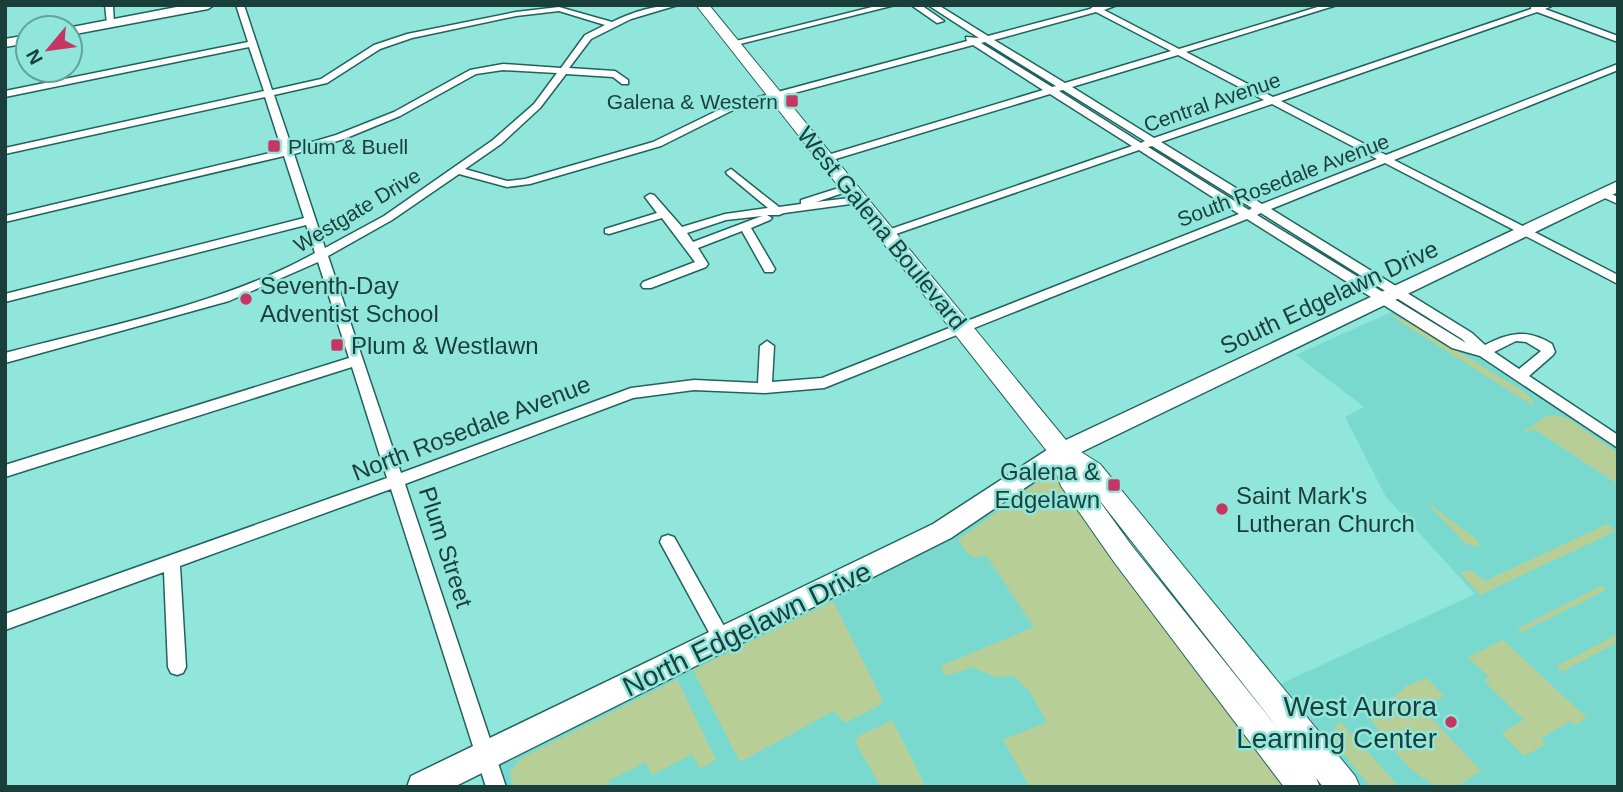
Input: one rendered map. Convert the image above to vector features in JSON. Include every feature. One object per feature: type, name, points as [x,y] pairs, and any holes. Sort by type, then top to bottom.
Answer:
[{"type":"main road","name":"West Galena Boulevard","points":[[702,5],[1061,452],[1091,471],[1344,787]]},
{"type":"main road","name":"West Galena Boulevard","points":[[1061,452],[1070,479],[1123,554],[1304,787]]},
{"type":"main road","points":[[1217,676],[1237,684],[1264,715],[1279,718],[1287,716]]},
{"type":"street","points":[[110,5],[111,23]]},
{"type":"street","points":[[84,28],[208,5]]},
{"type":"street","name":"Plum Street","points":[[240,5],[310,220],[324,254],[356,361],[496,787]]},
{"type":"street","name":"Westgate Drive","points":[[5,358],[228,297],[277,278],[324,254],[388,218],[458,170],[537,106],[588,37],[610,24],[674,5]]},
{"type":"street","points":[[733,43],[891,5]]},
{"type":"street","points":[[915,5],[1249,215],[1390,295]]},
{"type":"street","points":[[932,5],[1264,209],[1390,295],[1457,345],[1485,352],[1618,443]]},
{"type":"street","points":[[458,170],[507,184],[526,182],[657,144],[732,107],[987,39],[1094,7],[1113,5]]},
{"type":"street","points":[[825,159],[1333,5]]},
{"type":"street","points":[[1526,5],[1618,38]]},
{"type":"street","name":"Central Avenue","points":[[886,234],[1275,102],[1549,5]]},
{"type":"street","points":[[1094,7],[1618,281]]},
{"type":"street","points":[[5,151],[324,80],[377,47],[476,22],[559,9],[610,24]]},
{"type":"street","points":[[5,94],[252,44]]},
{"type":"street","points":[[5,219],[288,152],[340,137],[397,114],[473,72],[503,67],[615,75],[625,82]]},
{"type":"street","name":"South Rosedale Avenue","points":[[962,329],[1618,67]]},
{"type":"street","points":[[731,172],[779,212]]},
{"type":"street","name":"South Edgelawn Drive","points":[[1061,452],[1614,190]]},
{"type":"street","points":[[681,231],[725,217],[779,212],[853,194]]},
{"type":"street","points":[[647,285],[702,264],[693,246],[650,197]]},
{"type":"street","points":[[693,246],[779,212]]},
{"type":"street","points":[[610,231],[664,214]]},
{"type":"street","points":[[5,298],[310,220]]},
{"type":"street","points":[[745,227],[769,269]]},
{"type":"street","name":"North Rosedale Avenue","points":[[5,622],[397,481],[631,393],[694,385],[765,388],[824,383],[962,329]]},
{"type":"street","points":[[1485,352],[1512,337],[1523,335],[1547,347],[1548,352],[1521,375]]},
{"type":"street","points":[[765,388],[767,346]]},
{"type":"street","points":[[5,471],[356,361]]},
{"type":"street","name":"North Edgelawn Drive","points":[[422,787],[942,531],[1061,452]]},
{"type":"street","points":[[668,542],[723,641]]},
{"type":"street","points":[[172,563],[177,667]]},
{"type":"shaded area","points":[[1418,300],[1471,333],[1618,438],[1618,787],[1358,787],[1274,687],[1475,594],[1386,497],[1345,417],[1364,407],[1296,355]]},
{"type":"shaded area","points":[[1052,468],[1300,787],[506,787],[499,763]]},
{"type":"green space","points":[[1388,314],[1413,324],[1526,393],[1533,400],[1532,405]]},
{"type":"green space","points":[[1547,416],[1567,418],[1618,453],[1618,484],[1534,429],[1524,431]]},
{"type":"green space","points":[[1043,478],[1059,478],[1292,787],[1030,787],[1003,740],[1047,722],[1028,689],[1013,676],[995,677],[973,667],[946,676],[941,666],[1034,627],[986,555],[975,558],[967,553],[958,540]]},
{"type":"green space","points":[[1425,501],[1478,540],[1479,547],[1466,544]]},
{"type":"green space","points":[[1607,524],[1616,531],[1480,595],[1460,573],[1471,570],[1485,581]]},
{"type":"green space","points":[[1601,586],[1605,588],[1604,591],[1522,632],[1517,629]]},
{"type":"green space","points":[[833,601],[882,699],[882,704],[845,723],[834,711],[740,762],[693,670]]},
{"type":"green space","points":[[1618,634],[1618,642],[1563,671],[1557,668],[1557,666]]},
{"type":"green space","points":[[1503,640],[1587,718],[1575,725],[1571,721],[1541,738],[1546,744],[1524,756],[1501,733],[1524,720],[1484,681],[1489,677],[1468,657]]},
{"type":"green space","points":[[1427,678],[1444,696],[1422,708],[1481,771],[1451,787],[1427,781],[1415,772],[1366,713],[1402,691],[1404,687]]},
{"type":"green space","points":[[677,679],[716,760],[700,769],[692,754],[652,775],[646,762],[608,781],[610,787],[513,787],[510,773],[520,759]]},
{"type":"green space","points":[[892,720],[926,787],[881,787],[855,742],[859,736]]},
{"type":"green space","points":[[1341,722],[1399,787],[1371,787],[1331,739],[1337,724]]},
{"type":"place","name":"Galena & Western","points":[[792,101]]},
{"type":"place","name":"Plum & Buell","points":[[274,146]]},
{"type":"place","name":"Seventh-Day Adventist School","points":[[246,299]]},
{"type":"place","name":"Plum & Westlawn","points":[[337,345]]},
{"type":"place","name":"Galena & Edgelawn","points":[[1114,485]]},
{"type":"place","name":"Saint Mark's Lutheran Church","points":[[1222,509]]},
{"type":"place","name":"West Aurora Learning Center","points":[[1451,722]]}]
